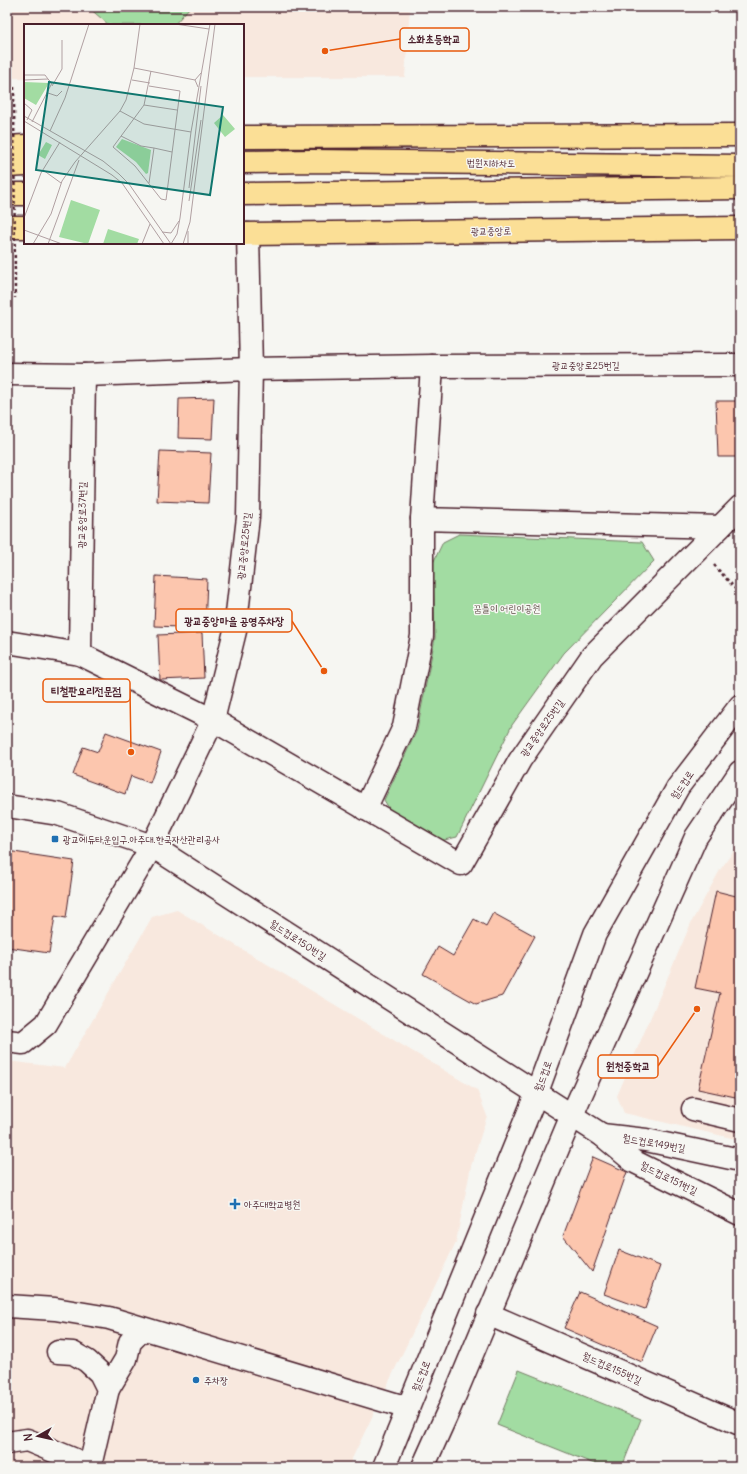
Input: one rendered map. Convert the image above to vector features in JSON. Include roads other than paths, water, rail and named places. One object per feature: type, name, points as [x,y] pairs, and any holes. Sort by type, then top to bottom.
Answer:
[{"type":"main road","points":[[244,137],[740,135]]},
{"type":"main road","points":[[7,147],[24,146]]},
{"type":"main road","name":"법원지하차도","points":[[244,162],[740,166]]},
{"type":"main road","points":[[7,166],[24,165]]},
{"type":"main road","points":[[244,194],[740,188]]},
{"type":"main road","points":[[7,194],[24,194]]},
{"type":"main road","points":[[7,227],[24,227]]},
{"type":"main road","name":"광교중앙로","points":[[246,234],[740,228]]},
{"type":"street","name":"광교중앙로25번길","points":[[7,1041],[24,1043],[46,1024],[152,846],[214,720],[235,631],[248,517],[250,369],[246,234]]},
{"type":"street","name":"광교중앙로25번길","points":[[250,369],[740,364]]},
{"type":"street","points":[[365,809],[404,727],[421,644],[422,519],[432,366]]},
{"type":"street","points":[[7,374],[84,375],[250,369]]},
{"type":"street","name":"광교중앙로37번길","points":[[80,654],[84,375]]},
{"type":"street","name":"광교중앙로25번길","points":[[214,720],[461,864],[520,760],[592,656],[740,507]]},
{"type":"street","points":[[422,519],[720,527]]},
{"type":"street","points":[[7,642],[80,654],[214,720]]},
{"type":"street","name":"월드컵로","points":[[384,1467],[537,1092],[595,934],[678,787],[740,706]]},
{"type":"street","points":[[423,1467],[572,1115],[696,837],[740,772]]},
{"type":"street","name":"월드컵로150번길","points":[[7,806],[58,814],[152,846],[572,1115]]},
{"type":"street","points":[[692,1109],[740,1120]]},
{"type":"street","name":"월드컵로149번길","points":[[572,1115],[602,1135],[646,1140],[740,1160]]},
{"type":"street","name":"월드컵로151번길","points":[[602,1135],[633,1161],[740,1214]]},
{"type":"street","points":[[7,1306],[55,1309],[109,1318],[408,1408]]},
{"type":"street","name":"월드컵로155번길","points":[[488,1314],[738,1421]]},
{"type":"street","points":[[7,1428],[17,1442],[91,1467],[108,1388],[126,1359],[130,1342],[143,1329]]},
{"type":"street","points":[[58,1352],[73,1353],[88,1361],[100,1373],[108,1388]]},
{"type":"place","name":"소화초등학교","points":[[325,51]]},
{"type":"place","name":"광교중앙마을 공영주차장","points":[[324,671]]},
{"type":"place","name":"티철판요리전문점","points":[[131,752]]},
{"type":"place","name":"광교에듀타운입구.아주대.한국자산관리공사","points":[[55,839]]},
{"type":"place","name":"원천중학교","points":[[697,1009]]},
{"type":"place","name":"아주대학교병원","points":[[235,1204]]},
{"type":"place","name":"주차장","points":[[196,1380]]},
{"type":"park label","name":"꿈틀이 어린이공원","points":[[507,608]]}]
